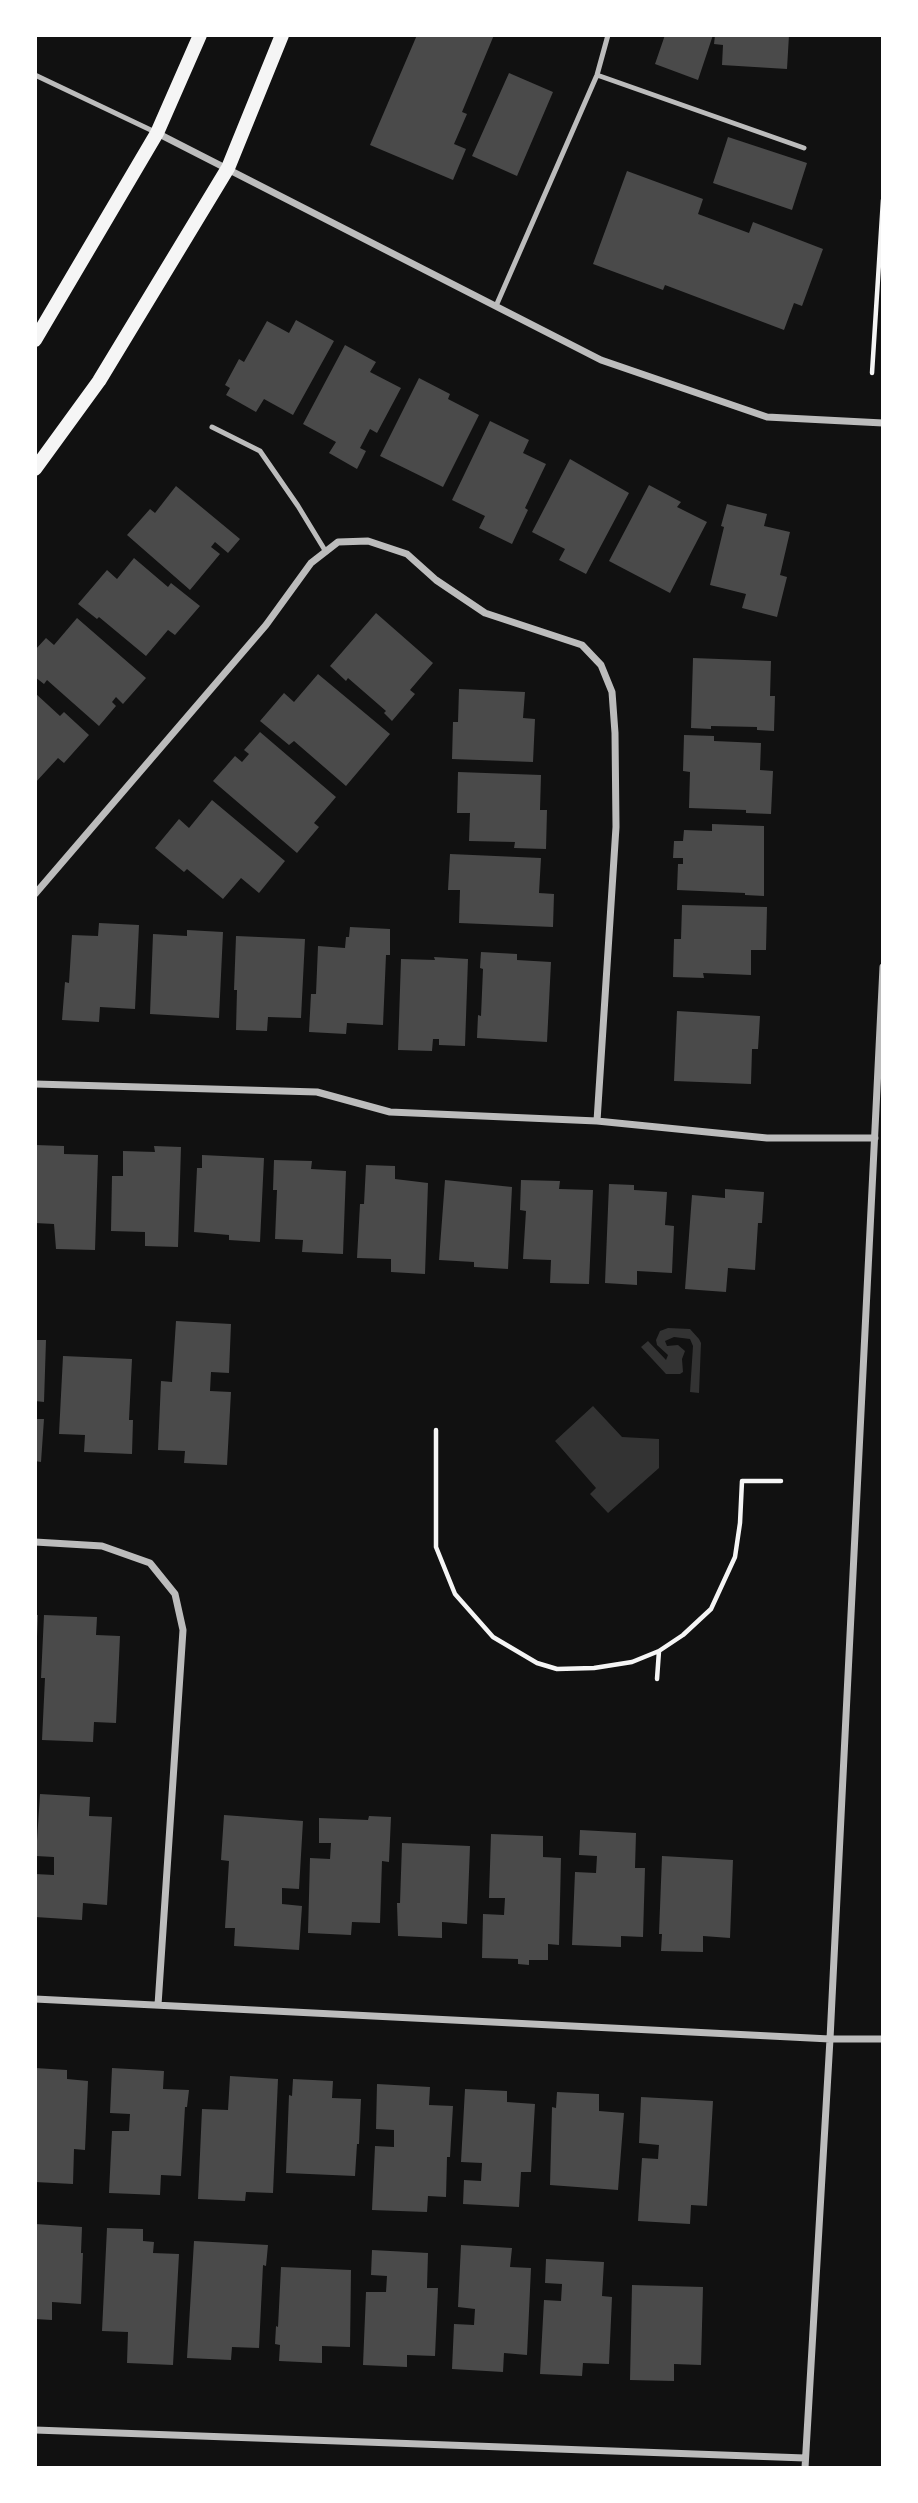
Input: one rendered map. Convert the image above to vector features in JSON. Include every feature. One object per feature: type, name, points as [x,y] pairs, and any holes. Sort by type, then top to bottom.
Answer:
[{"type":"main road","points":[[35,340],[157,133],[200,35]]},
{"type":"main road","points":[[35,469],[99,380],[228,168],[282,35]]},
{"type":"street","points":[[157,133],[601,360],[767,417],[883,423]]},
{"type":"street","points":[[35,894],[266,625],[311,564],[338,542],[368,541],[407,554],[436,580],[485,612],[582,645],[601,665],[612,692],[616,827],[597,1121]]},
{"type":"street","points":[[805,2468],[830,2039],[883,968]]},
{"type":"street","points":[[35,1084],[317,1092],[390,1112],[597,1121],[767,1138],[875,1138]]},
{"type":"street","points":[[35,1542],[102,1546],[150,1563],[175,1594],[183,1630],[158,2005]]},
{"type":"street","points":[[35,1998],[830,2039],[883,2039]]},
{"type":"street","points":[[35,2430],[805,2458]]},
{"type":"lane","points":[[496,306],[597,75],[608,35]]},
{"type":"lane","points":[[35,75],[157,133]]},
{"type":"lane","points":[[597,75],[804,148]]},
{"type":"lane","points":[[212,427],[260,451],[326,552]]},
{"type":"path","points":[[872,373],[883,200]]},
{"type":"path","points":[[436,1430],[436,1547],[455,1594],[493,1637],[537,1663],[557,1669],[594,1668],[632,1662],[659,1651],[683,1635],[711,1609],[735,1557],[742,1481],[781,1481]]},
{"type":"path","points":[[657,1679],[659,1651]]},
{"type":"shaded area","points":[[668,1328],[690,1329],[701,1343],[699,1393],[690,1392],[693,1346],[690,1339],[674,1337],[665,1341],[667,1346],[678,1345],[685,1351],[682,1359],[683,1372],[680,1374],[666,1374],[641,1347],[648,1341],[666,1360],[668,1355],[657,1345],[656,1340],[660,1331]]},
{"type":"shaded area","points":[[593,1406],[622,1437],[659,1439],[659,1468],[608,1513],[590,1494],[596,1488],[555,1441]]},
{"type":"building","points":[[417,35],[494,35],[462,112],[467,114],[454,144],[466,149],[453,180],[370,145]]},
{"type":"building","points":[[665,35],[713,35],[698,80],[655,64]]},
{"type":"building","points":[[715,35],[789,35],[787,69],[722,65],[723,45],[714,44]]},
{"type":"building","points":[[509,73],[553,92],[517,176],[472,156]]},
{"type":"building","points":[[728,137],[807,163],[792,210],[713,183]]},
{"type":"building","points":[[627,171],[703,199],[698,214],[749,233],[753,222],[823,249],[802,306],[794,303],[784,330],[665,285],[663,290],[593,264]]},
{"type":"building","points":[[296,320],[334,341],[293,415],[264,399],[256,412],[226,395],[230,388],[225,385],[239,359],[244,362],[267,321],[289,333]]},
{"type":"building","points":[[345,345],[376,362],[370,372],[401,388],[377,433],[370,429],[360,448],[366,451],[357,469],[329,453],[336,442],[303,424]]},
{"type":"building","points":[[419,378],[450,394],[448,399],[479,415],[443,487],[380,456]]},
{"type":"building","points":[[490,421],[529,440],[523,453],[546,464],[525,508],[528,510],[512,544],[479,528],[485,516],[452,500]]},
{"type":"building","points":[[570,459],[629,493],[586,574],[559,560],[565,549],[532,532]]},
{"type":"building","points":[[649,485],[681,502],[677,507],[707,522],[670,593],[609,561]]},
{"type":"building","points":[[176,486],[240,539],[228,553],[215,542],[211,547],[220,554],[190,590],[127,535],[150,509],[155,513]]},
{"type":"building","points":[[727,504],[767,514],[764,526],[790,532],[780,575],[787,577],[777,617],[742,608],[746,594],[710,585]]},
{"type":"building","points":[[134,558],[168,587],[171,583],[200,606],[175,635],[168,630],[146,656],[99,617],[97,619],[78,604],[107,570],[117,579]]},
{"type":"building","points":[[376,613],[433,663],[410,690],[415,694],[392,721],[384,713],[386,711],[330,666]]},
{"type":"building","points":[[77,618],[146,678],[123,704],[116,697],[112,702],[116,706],[99,726],[47,680],[44,684],[35,677],[35,650],[46,638],[54,645]]},
{"type":"building","points":[[693,658],[771,661],[770,696],[775,696],[774,731],[757,730],[757,727],[691,728]]},
{"type":"building","points":[[318,674],[390,734],[346,786],[294,741],[289,745],[260,721],[284,693],[294,702]]},
{"type":"building","points":[[459,689],[525,692],[523,718],[535,719],[533,762],[452,759],[453,722],[458,722]]},
{"type":"building","points":[[35,693],[60,716],[64,712],[89,735],[64,763],[58,758],[35,783]]},
{"type":"building","points":[[260,732],[336,797],[314,823],[319,827],[297,853],[213,781],[235,756],[242,762],[249,754],[244,750]]},
{"type":"building","points":[[684,735],[714,736],[714,741],[761,743],[760,770],[773,771],[771,814],[746,813],[746,810],[689,808],[690,772],[683,771]]},
{"type":"building","points":[[458,772],[541,775],[540,810],[547,810],[546,849],[514,848],[515,842],[469,841],[470,813],[457,813]]},
{"type":"building","points":[[212,800],[285,861],[259,893],[241,878],[223,899],[187,869],[184,872],[155,848],[179,819],[189,828]]},
{"type":"building","points":[[712,824],[764,826],[764,896],[677,890],[678,864],[683,864],[683,858],[673,858],[674,841],[683,841],[684,830],[712,831]]},
{"type":"building","points":[[450,854],[541,858],[539,893],[554,894],[553,927],[459,923],[460,890],[448,890]]},
{"type":"building","points":[[682,905],[767,907],[766,950],[751,950],[751,975],[703,973],[704,978],[673,977],[674,939],[681,939]]},
{"type":"building","points":[[99,923],[139,925],[135,1009],[100,1007],[99,1022],[62,1020],[65,982],[69,983],[72,935],[98,936]]},
{"type":"building","points":[[350,927],[390,929],[383,1025],[347,1023],[346,1034],[309,1032],[311,994],[316,994],[318,946],[345,948]]},
{"type":"building","points":[[187,930],[223,932],[219,1018],[150,1014],[153,934],[187,936]]},
{"type":"building","points":[[236,936],[305,939],[301,1018],[268,1017],[267,1031],[236,1030]]},
{"type":"building","points":[[481,952],[517,954],[517,960],[551,962],[547,1042],[477,1038],[478,1015],[481,1016]]},
{"type":"building","points":[[434,957],[468,959],[465,1046],[439,1045],[439,1039],[433,1039],[432,1051],[398,1050],[401,959],[435,960]]},
{"type":"building","points":[[677,1011],[760,1016],[758,1049],[752,1049],[751,1084],[674,1081]]},
{"type":"building","points":[[35,1145],[64,1146],[64,1154],[98,1155],[95,1250],[56,1249],[54,1224],[35,1223]]},
{"type":"building","points":[[154,1146],[181,1147],[178,1247],[145,1246],[145,1232],[111,1231],[112,1176],[123,1176],[123,1151],[155,1152]]},
{"type":"building","points":[[202,1155],[264,1158],[260,1242],[229,1240],[229,1235],[194,1232],[197,1168],[202,1168]]},
{"type":"building","points":[[274,1160],[312,1161],[311,1169],[346,1171],[343,1254],[302,1252],[303,1240],[275,1239],[277,1190],[273,1190]]},
{"type":"building","points":[[366,1165],[395,1166],[395,1179],[428,1183],[425,1274],[391,1272],[391,1259],[357,1258],[360,1204],[364,1204]]},
{"type":"building","points":[[445,1180],[512,1187],[508,1269],[474,1267],[474,1262],[439,1260]]},
{"type":"building","points":[[521,1180],[560,1181],[559,1189],[593,1190],[589,1284],[550,1283],[551,1260],[523,1259],[526,1211],[520,1210]]},
{"type":"building","points":[[609,1184],[634,1185],[634,1190],[667,1192],[665,1225],[674,1226],[672,1273],[637,1271],[637,1285],[605,1283]]},
{"type":"building","points":[[725,1189],[764,1192],[762,1223],[758,1223],[755,1270],[728,1268],[726,1292],[685,1289],[692,1195],[725,1198]]},
{"type":"building","points":[[176,1321],[231,1324],[229,1373],[211,1372],[210,1391],[231,1392],[227,1465],[184,1463],[185,1451],[158,1450],[161,1381],[172,1382]]},
{"type":"building","points":[[35,1340],[46,1340],[44,1402],[35,1401]]},
{"type":"building","points":[[63,1356],[132,1359],[129,1420],[133,1420],[132,1454],[84,1452],[85,1435],[59,1434]]},
{"type":"building","points":[[35,1419],[44,1419],[41,1462],[35,1461]]},
{"type":"building","points":[[35,1615],[38,1615],[37,1637],[35,1637]]},
{"type":"building","points":[[44,1615],[97,1617],[96,1635],[120,1636],[116,1723],[94,1722],[93,1742],[42,1740]]},
{"type":"building","points":[[40,1794],[90,1797],[89,1816],[112,1817],[107,1905],[83,1903],[82,1920],[35,1917],[35,1874],[54,1875],[54,1857],[36,1856]]},
{"type":"building","points":[[224,1815],[303,1821],[299,1889],[282,1888],[282,1904],[302,1906],[299,1950],[234,1946],[235,1928],[225,1928],[229,1861],[221,1860]]},
{"type":"building","points":[[369,1816],[391,1817],[389,1862],[382,1861],[380,1923],[352,1922],[351,1935],[308,1933],[310,1858],[330,1859],[331,1843],[319,1843],[319,1818],[368,1820]]},
{"type":"building","points":[[580,1830],[636,1833],[635,1868],[645,1868],[643,1937],[621,1936],[621,1947],[572,1945],[575,1872],[596,1873],[597,1856],[579,1855]]},
{"type":"building","points":[[491,1834],[543,1836],[543,1857],[561,1858],[559,1945],[548,1944],[548,1960],[529,1960],[529,1965],[518,1964],[518,1959],[482,1958],[483,1914],[504,1915],[505,1898],[489,1898]]},
{"type":"building","points":[[402,1843],[470,1846],[467,1924],[442,1922],[442,1938],[398,1936],[397,1903],[400,1903]]},
{"type":"building","points":[[662,1856],[733,1860],[730,1938],[703,1936],[703,1952],[661,1951],[662,1934],[659,1934]]},
{"type":"building","points":[[35,2068],[67,2070],[67,2079],[88,2081],[85,2150],[74,2149],[73,2184],[35,2182]]},
{"type":"building","points":[[112,2068],[164,2071],[163,2089],[189,2090],[185,2107],[181,2176],[161,2175],[160,2195],[109,2193],[112,2131],[129,2131],[130,2114],[110,2113]]},
{"type":"building","points":[[230,2076],[278,2079],[273,2193],[246,2192],[245,2201],[198,2199],[202,2109],[228,2110]]},
{"type":"building","points":[[293,2079],[333,2081],[332,2098],[361,2099],[355,2176],[286,2173],[289,2095],[292,2096]]},
{"type":"building","points":[[377,2084],[430,2087],[429,2105],[453,2106],[446,2197],[428,2196],[427,2212],[372,2210],[375,2146],[394,2147],[394,2130],[376,2129]]},
{"type":"building","points":[[465,2089],[507,2091],[507,2102],[535,2104],[531,2172],[521,2172],[519,2207],[463,2204],[464,2180],[481,2181],[482,2163],[461,2162]]},
{"type":"building","points":[[557,2092],[599,2094],[599,2111],[624,2113],[618,2190],[550,2185],[552,2107],[556,2108]]},
{"type":"building","points":[[641,2097],[713,2101],[707,2206],[691,2205],[690,2224],[638,2221],[642,2158],[658,2159],[659,2145],[639,2143]]},
{"type":"building","points":[[35,2224],[82,2227],[81,2304],[52,2302],[52,2320],[35,2319]]},
{"type":"building","points":[[107,2228],[143,2229],[143,2241],[154,2242],[153,2253],[179,2254],[173,2365],[127,2363],[128,2332],[102,2331]]},
{"type":"building","points":[[194,2241],[268,2245],[266,2266],[263,2265],[259,2348],[232,2347],[231,2360],[187,2358]]},
{"type":"building","points":[[461,2245],[512,2248],[510,2267],[531,2268],[527,2355],[504,2353],[503,2372],[452,2369],[454,2324],[474,2325],[475,2309],[458,2307]]},
{"type":"building","points":[[372,2250],[428,2253],[427,2288],[438,2288],[435,2356],[407,2355],[407,2367],[363,2365],[366,2292],[386,2292],[387,2276],[371,2275]]},
{"type":"building","points":[[546,2259],[604,2262],[602,2296],[612,2297],[609,2364],[583,2363],[582,2376],[540,2374],[544,2300],[561,2301],[562,2284],[545,2283]]},
{"type":"building","points":[[281,2267],[351,2270],[350,2347],[322,2346],[322,2363],[279,2361],[280,2345],[275,2344]]},
{"type":"building","points":[[632,2285],[703,2287],[701,2365],[674,2364],[674,2381],[630,2380]]}]
